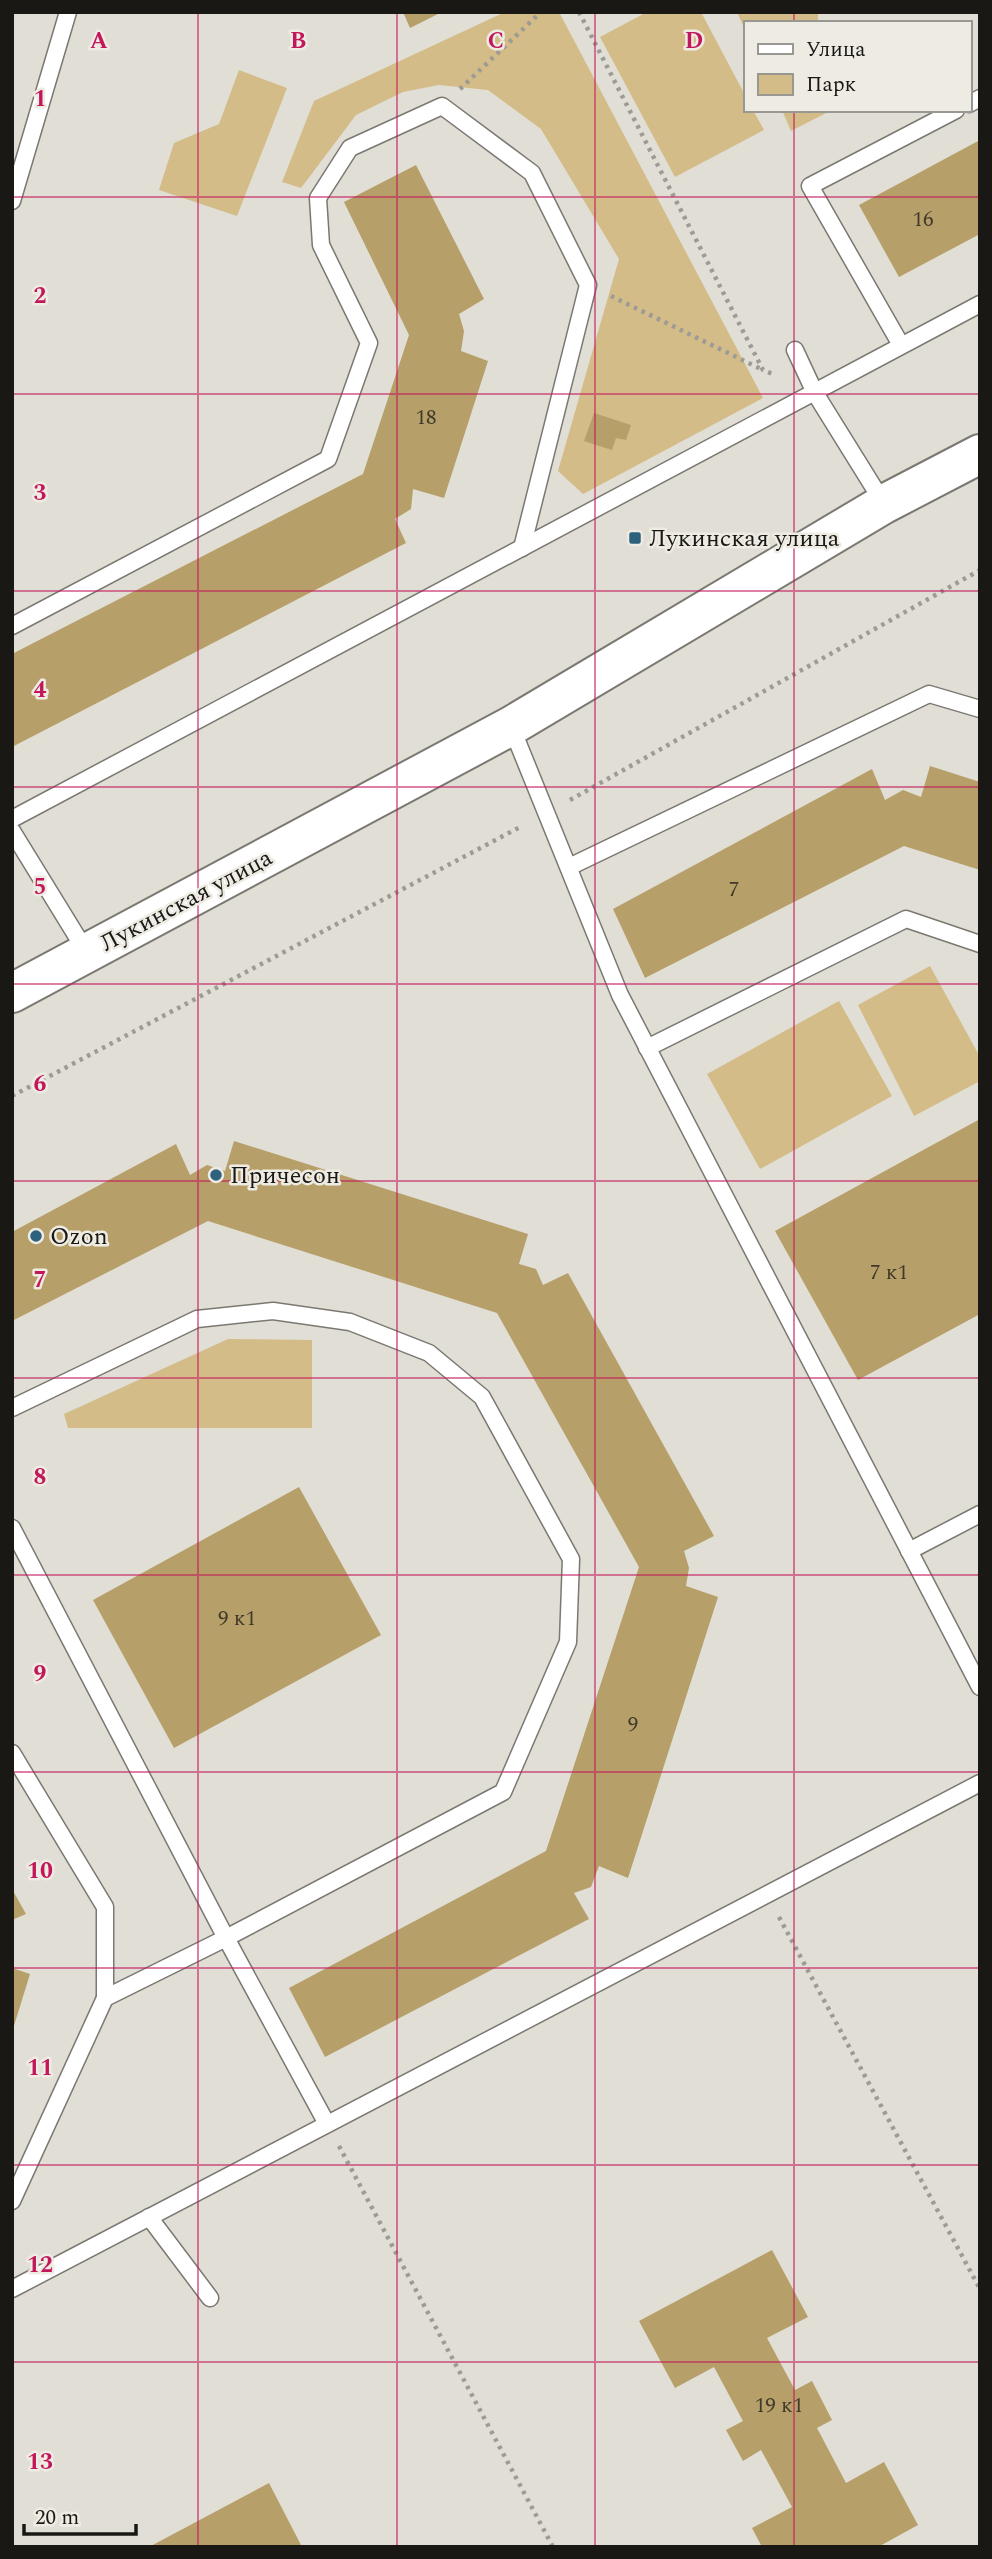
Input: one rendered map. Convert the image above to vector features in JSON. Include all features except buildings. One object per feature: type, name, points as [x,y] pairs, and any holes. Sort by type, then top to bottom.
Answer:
[{"type":"street","name":"Лукинская улица","points":[[12,993],[511,726],[884,504],[980,454]]},
{"type":"lane","points":[[12,201],[68,12]]},
{"type":"lane","points":[[12,626],[328,459],[369,344],[321,245],[318,198],[350,148],[442,106],[532,173],[588,285],[522,548]]},
{"type":"lane","points":[[901,345],[810,186],[952,112]]},
{"type":"lane","points":[[12,819],[980,304]]},
{"type":"lane","points":[[795,350],[815,393],[884,504]]},
{"type":"lane","points":[[569,867],[929,694],[980,709]]},
{"type":"lane","points":[[511,726],[620,995],[980,1687]]},
{"type":"lane","points":[[12,831],[88,953]]},
{"type":"lane","points":[[647,1048],[906,919],[980,944]]},
{"type":"lane","points":[[12,1408],[197,1319],[273,1311],[350,1322],[429,1353],[482,1397],[571,1559],[568,1642],[503,1792],[226,1938],[105,1998]]},
{"type":"lane","points":[[909,1551],[980,1514]]},
{"type":"lane","points":[[12,1528],[226,1938],[327,2124]]},
{"type":"lane","points":[[12,1752],[105,1907],[105,1998],[12,2201]]},
{"type":"lane","points":[[12,2288],[980,1783]]},
{"type":"lane","points":[[149,2217],[210,2298]]},
{"type":"path","points":[[442,106],[541,12]]},
{"type":"path","points":[[579,12],[763,370]]},
{"type":"path","points":[[588,285],[815,393]]},
{"type":"path","points":[[12,1096],[547,813],[980,570]]},
{"type":"path","points":[[766,1894],[980,2289]]},
{"type":"path","points":[[327,2124],[553,2547]]},
{"type":"green space","points":[[505,12],[559,12],[763,398],[583,494],[558,471],[619,259],[541,129],[488,90],[439,85],[403,92],[356,115],[301,188],[282,182],[314,101]]},
{"type":"green space","points":[[647,12],[701,12],[744,93],[744,112],[754,112],[764,130],[675,177],[600,37]]},
{"type":"green space","points":[[737,12],[818,12],[818,21],[744,21],[744,28]]},
{"type":"green space","points":[[239,70],[287,88],[237,216],[159,190],[174,143],[219,124]]},
{"type":"green space","points":[[783,112],[828,112],[791,131]]},
{"type":"green space","points":[[930,966],[980,1057],[980,1081],[914,1116],[858,1005]]},
{"type":"green space","points":[[839,1001],[892,1096],[760,1169],[707,1074]]},
{"type":"green space","points":[[228,1339],[312,1340],[312,1428],[68,1428],[64,1414]]},
{"type":"place","name":"Лукинская улица","points":[[635,538]]},
{"type":"place","name":"Причесон","points":[[216,1175]]},
{"type":"place","name":"Ozon","points":[[36,1236]]}]
